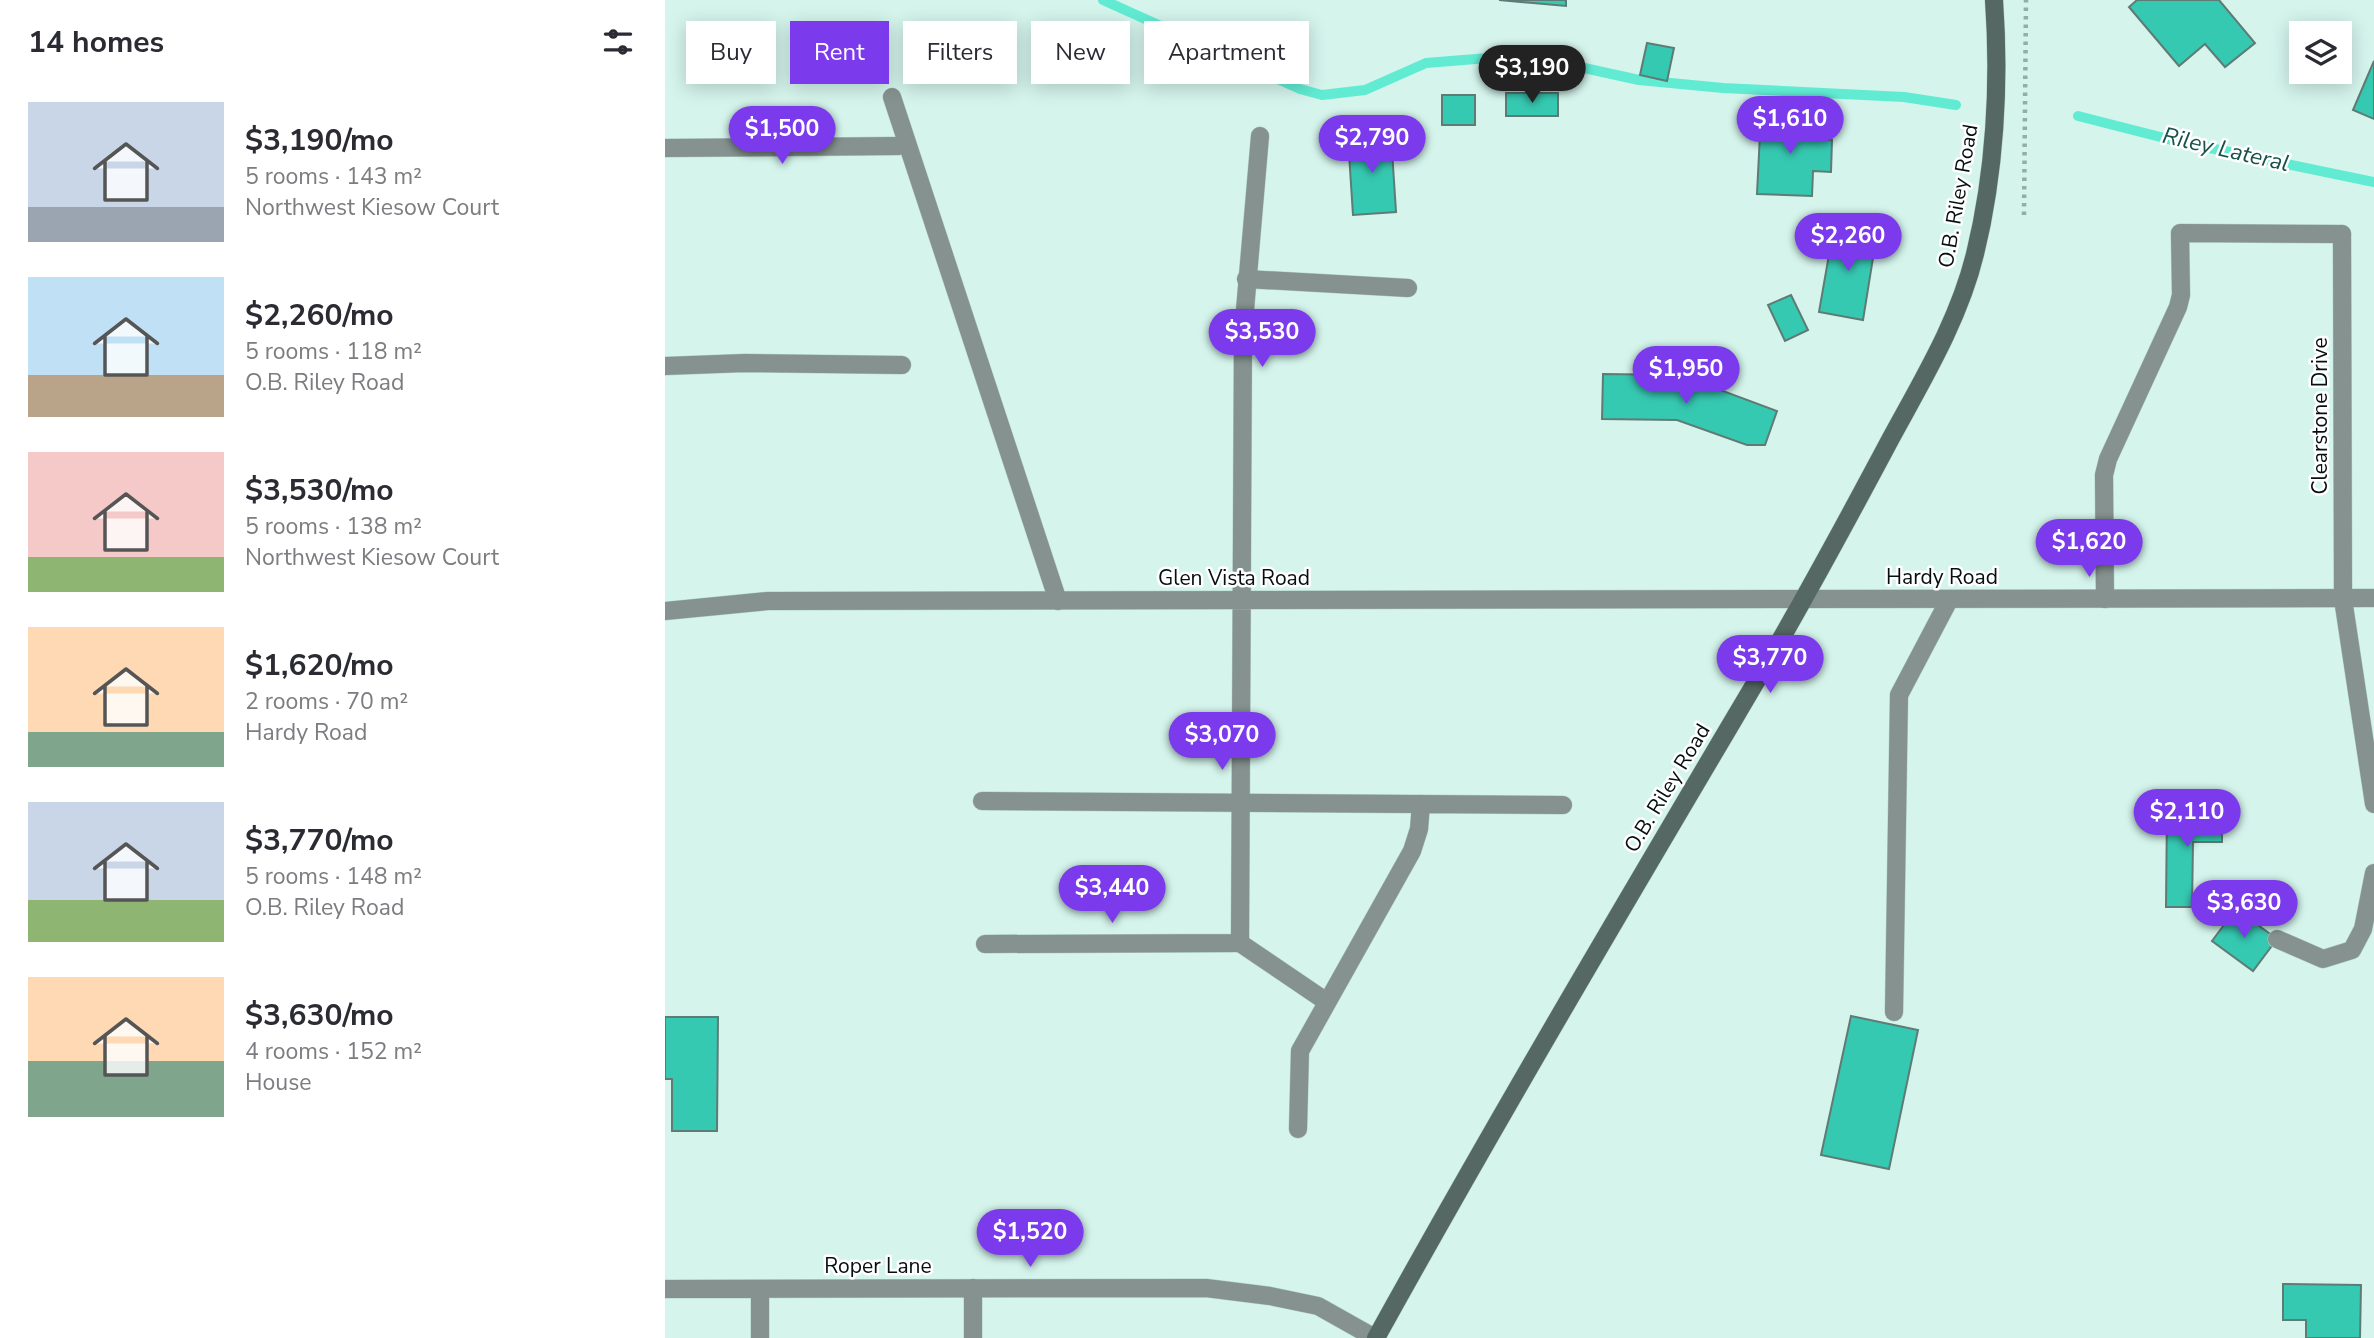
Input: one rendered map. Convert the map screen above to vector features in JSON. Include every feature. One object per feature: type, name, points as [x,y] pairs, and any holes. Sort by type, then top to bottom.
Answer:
[{"type":"street","name":"O.B. Riley Road","points":[[1376,1338],[1494,1125],[1804,600],[1950,329],[1975,256],[1994,117],[1997,38],[1994,0]]},
{"type":"street","points":[[892,97],[1058,601]]},
{"type":"street","points":[[1240,943],[1247,279],[1260,136]]},
{"type":"street","points":[[665,148],[899,146]]},
{"type":"street","name":"Clearstone Drive","points":[[2105,598],[2104,475],[2108,459],[2178,307],[2181,295],[2180,233],[2342,234],[2343,598],[2374,804]]},
{"type":"street","points":[[1247,279],[1408,288]]},
{"type":"street","points":[[665,366],[745,363],[902,365]]},
{"type":"street","name":"Hardy Road","points":[[1804,600],[2374,598]]},
{"type":"street","name":"Glen Vista Road","points":[[665,611],[768,601],[1804,600]]},
{"type":"street","points":[[1894,1012],[1899,695],[1949,600]]},
{"type":"street","points":[[982,801],[1563,805]]},
{"type":"street","points":[[1298,1129],[1300,1051],[1412,851],[1419,829],[1421,804]]},
{"type":"street","points":[[2277,939],[2323,959],[2352,950],[2363,929],[2374,873]]},
{"type":"street","points":[[985,944],[1240,943],[1327,1002]]},
{"type":"street","points":[[972,1338],[973,1288]]},
{"type":"street","name":"Roper Lane","points":[[665,1289],[1206,1288],[1270,1296],[1318,1306],[1376,1338]]},
{"type":"street","points":[[760,1289],[760,1338]]},
{"type":"path","points":[[2024,215],[2026,0]]},
{"type":"building","points":[[1499,0],[1566,0],[1566,6]]},
{"type":"building","points":[[2137,0],[2219,0],[2255,43],[2225,67],[2205,44],[2179,66],[2129,7]]},
{"type":"building","points":[[1647,43],[1674,48],[1667,81],[1640,75]]},
{"type":"building","points":[[2374,61],[2374,119],[2353,110]]},
{"type":"building","points":[[1506,93],[1558,93],[1558,116],[1506,116]]},
{"type":"building","points":[[1442,95],[1475,95],[1475,125],[1442,125]]},
{"type":"building","points":[[1761,114],[1809,116],[1808,140],[1832,140],[1831,172],[1813,171],[1812,196],[1757,194]]},
{"type":"building","points":[[1391,135],[1396,212],[1353,215],[1348,138]]},
{"type":"building","points":[[1834,226],[1877,233],[1863,320],[1819,312]]},
{"type":"building","points":[[1791,295],[1808,330],[1785,341],[1768,305]]},
{"type":"building","points":[[1603,374],[1680,375],[1777,411],[1765,445],[1747,445],[1677,420],[1602,419]]},
{"type":"building","points":[[2167,808],[2222,809],[2222,842],[2193,842],[2192,907],[2166,907]]},
{"type":"building","points":[[2236,909],[2277,939],[2253,971],[2212,941]]},
{"type":"building","points":[[1851,1016],[1918,1030],[1889,1169],[1821,1155]]},
{"type":"building","points":[[665,1017],[718,1017],[717,1131],[672,1131],[672,1079],[665,1079]]},
{"type":"building","points":[[2283,1284],[2361,1285],[2360,1338],[2306,1338],[2306,1320],[2283,1320]]},
{"type":"waterway","name":"Riley Lateral","points":[[1103,0],[1300,89],[1322,95],[1365,90],[1426,63],[1488,58],[1552,61],[1639,80],[1723,88],[1904,97],[1956,105]]},
{"type":"waterway","name":"Riley Lateral","points":[[2078,116],[2176,141],[2374,182]]}]
